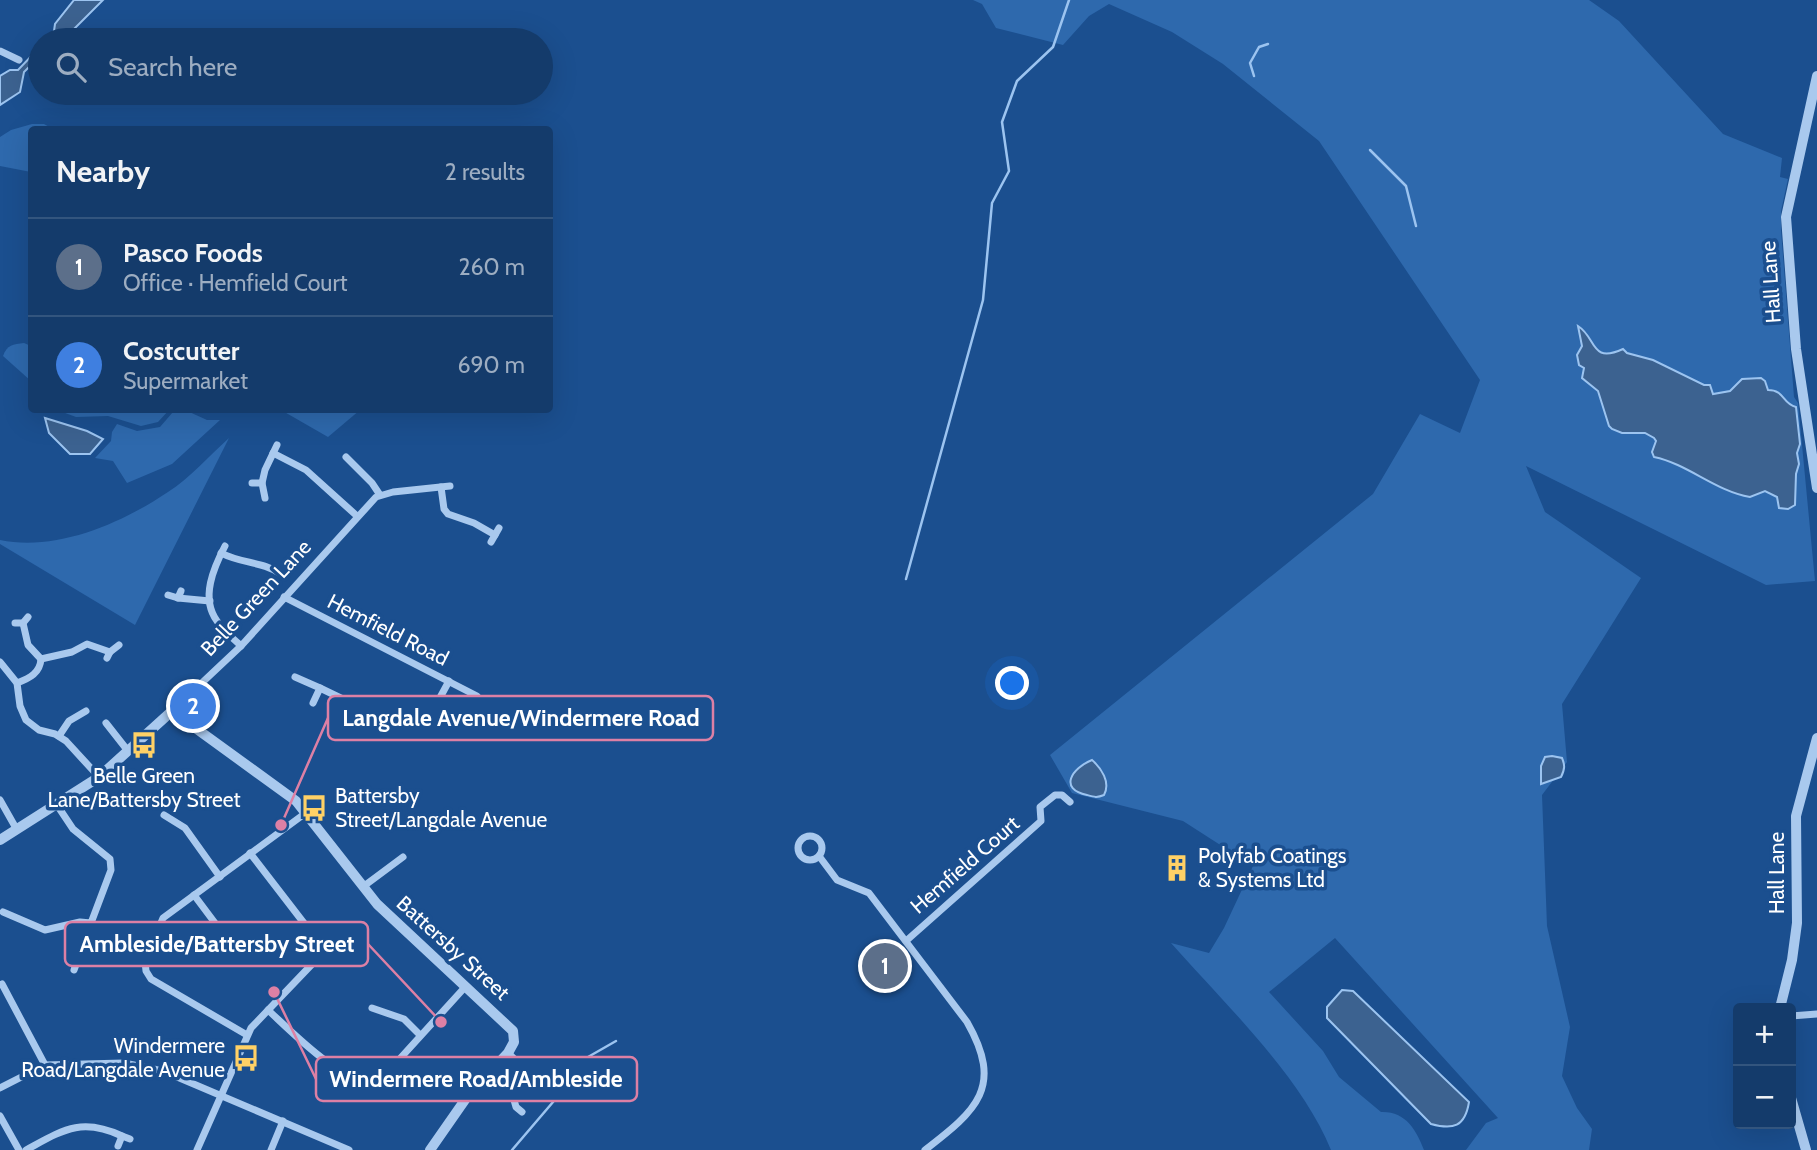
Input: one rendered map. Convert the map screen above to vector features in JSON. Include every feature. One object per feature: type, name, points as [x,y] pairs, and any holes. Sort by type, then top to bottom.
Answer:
[{"type":"street","points":[[0,51],[19,60]]},
{"type":"street","name":"Hall Lane","points":[[1817,76],[1786,217],[1796,349],[1817,488]]},
{"type":"street","points":[[265,498],[262,483],[277,445]]},
{"type":"street","points":[[273,453],[306,470],[357,516]]},
{"type":"street","points":[[346,457],[380,495],[450,486]]},
{"type":"street","points":[[252,483],[262,483]]},
{"type":"street","points":[[441,487],[444,509],[448,514],[474,523],[495,535]]},
{"type":"street","name":"Belle Green Lane","points":[[0,840],[99,776],[128,751],[241,646],[357,516],[380,495]]},
{"type":"street","points":[[241,646],[216,621],[211,601],[212,573],[223,550],[236,561],[252,561],[269,566],[281,574]]},
{"type":"street","points":[[168,595],[179,594],[211,601]]},
{"type":"street","name":"Hemfield Road","points":[[284,597],[477,696]]},
{"type":"street","points":[[22,621],[27,645],[41,659]]},
{"type":"street","points":[[41,659],[72,652],[88,644],[109,655],[118,645]]},
{"type":"street","points":[[17,683],[37,671],[41,659]]},
{"type":"street","points":[[0,662],[17,683],[20,706],[26,720],[39,730],[59,736],[70,744],[99,776]]},
{"type":"street","points":[[295,677],[405,729],[424,727],[449,681]]},
{"type":"street","points":[[313,703],[320,688]]},
{"type":"street","name":"Battersby Street","points":[[172,710],[296,801],[307,812],[377,904],[509,1026],[514,1038],[508,1053]]},
{"type":"street","points":[[59,736],[66,724],[86,711]]},
{"type":"street","points":[[73,718],[79,727]]},
{"type":"street","points":[[106,723],[128,751]]},
{"type":"street","name":"Hall Lane","points":[[1781,1003],[1792,960],[1797,923],[1796,816],[1817,738]]},
{"type":"street","name":"Hemfield Court","points":[[906,940],[1041,821],[1040,807],[1055,795],[1062,795],[1070,802]]},
{"type":"street","points":[[0,800],[17,830]]},
{"type":"street","points":[[57,805],[73,829],[110,859],[111,870],[74,970]]},
{"type":"street","points":[[247,1035],[151,979],[146,971],[145,961],[159,923],[167,914],[307,812]]},
{"type":"street","points":[[176,822],[179,813]]},
{"type":"street","points":[[164,814],[185,828],[220,877]]},
{"type":"street","points":[[197,1150],[247,1035],[257,1020],[316,960],[320,948],[317,940],[250,853]]},
{"type":"street","points":[[819,856],[837,880],[869,893],[978,1040],[984,1059],[980,1096],[970,1113],[958,1125],[925,1150]]},
{"type":"street","name":"Battersby Street","points":[[364,886],[403,857]]},
{"type":"street","points":[[194,895],[230,943]]},
{"type":"street","points":[[3,912],[44,930],[80,922],[90,923]]},
{"type":"street","points":[[2,984],[45,1065]]},
{"type":"street","points":[[268,1010],[319,1058],[366,1083],[375,1083],[466,986]]},
{"type":"street","points":[[372,1008],[404,1019],[420,1035]]},
{"type":"street","points":[[1796,1016],[1817,1014]]},
{"type":"street","points":[[430,1150],[467,1097],[508,1053],[532,1075],[570,1084],[581,1083],[626,1063]]},
{"type":"street","points":[[0,1088],[45,1065],[124,1063],[163,1072],[344,1149]]},
{"type":"street","points":[[522,1112],[516,1107],[514,1100],[531,1081],[532,1075]]},
{"type":"street","points":[[569,1098],[570,1084]]},
{"type":"street","points":[[1796,1115],[1806,1150]]},
{"type":"street","points":[[0,1116],[19,1150]]},
{"type":"street","points":[[271,1150],[283,1121]]},
{"type":"street","points":[[26,1150],[73,1127],[96,1126],[126,1137],[118,1146]]},
{"type":"shaded area","points":[[74,0],[103,0],[75,28],[54,28]]},
{"type":"shaded area","points":[[973,0],[1589,0],[1619,21],[1723,134],[1782,158],[1780,177],[1788,179],[1781,211],[1781,230],[1794,397],[1798,403],[1815,581],[1766,585],[1526,466],[1545,512],[1641,578],[1562,704],[1567,762],[1542,795],[1547,926],[1570,1027],[1562,1076],[1577,1108],[1592,1129],[1589,1150],[1466,1150],[1486,1123],[1498,1118],[1335,938],[1269,992],[1323,1051],[1339,1077],[1381,1112],[1389,1112],[1403,1118],[1413,1128],[1424,1150],[1331,1150],[1318,1122],[1281,1068],[1171,943],[1209,953],[1224,928],[1253,866],[1183,821],[1072,793],[1050,755],[1373,494],[1420,414],[1460,433],[1480,380],[1319,141],[1223,64],[1172,32],[1109,4],[1089,16],[1063,45],[996,28],[982,4]]},
{"type":"shaded area","points":[[28,60],[20,92],[0,105],[0,76],[10,70],[18,70]]},
{"type":"shaded area","points":[[32,124],[48,126],[28,126],[28,171],[0,166],[0,137],[11,130]]},
{"type":"shaded area","points":[[1578,326],[1599,351],[1612,353],[1623,349],[1627,353],[1653,360],[1704,385],[1710,385],[1713,394],[1730,391],[1742,379],[1761,378],[1765,381],[1768,390],[1778,392],[1796,407],[1800,444],[1797,453],[1799,464],[1795,505],[1788,509],[1779,508],[1777,497],[1765,491],[1750,497],[1737,494],[1678,465],[1654,457],[1652,452],[1656,441],[1645,433],[1622,433],[1612,429],[1598,391],[1582,378],[1584,368],[1579,365],[1577,355],[1582,346]]},
{"type":"shaded area","points":[[17,344],[28,345],[28,378],[3,356],[6,349]]},
{"type":"shaded area","points":[[65,413],[166,413],[158,422],[141,426],[108,416],[76,417]]},
{"type":"shaded area","points":[[172,413],[192,413],[207,420],[220,420],[172,464],[127,483],[113,461],[95,458],[111,441],[117,424],[137,431],[160,427]]},
{"type":"shaded area","points":[[286,413],[356,413],[328,437]]},
{"type":"shaded area","points":[[45,418],[103,439],[90,454],[70,454],[49,433]]},
{"type":"shaded area","points":[[229,438],[135,625],[0,544],[0,540],[21,543],[66,538],[109,524],[176,486]]},
{"type":"shaded area","points":[[1545,757],[1562,758],[1564,767],[1561,777],[1541,784],[1541,766]]},
{"type":"shaded area","points":[[1092,760],[1106,780],[1104,795],[1099,797],[1078,792],[1071,783],[1074,773]]},
{"type":"shaded area","points":[[1342,990],[1353,991],[1469,1102],[1461,1122],[1446,1127],[1431,1124],[1327,1018],[1327,1007]]},
{"type":"waterway","points":[[906,579],[983,300],[992,203],[1009,171],[1002,122],[1017,81],[1053,47],[1069,0]]},
{"type":"waterway","points":[[1254,76],[1250,63],[1259,47],[1268,44]]},
{"type":"waterway","points":[[1370,150],[1406,186],[1416,226]]},
{"type":"waterway","points":[[574,1065],[616,1041]]},
{"type":"waterway","points":[[512,1150],[559,1095]]},
{"type":"place","name":"Costcutter","points":[[193,706]]},
{"type":"place","name":"Belle Green Lane/Battersby Street","points":[[144,745]]},
{"type":"place","name":"Battersby Street/Langdale Avenue","points":[[314,808]]},
{"type":"place","name":"Langdale Avenue/Windermere Road","points":[[281,825]]},
{"type":"place","name":"Polyfab Coatings & Systems Ltd","points":[[1177,868]]},
{"type":"place","name":"Pasco Foods","points":[[885,966]]},
{"type":"place","name":"Windermere Road/Ambleside","points":[[274,992]]},
{"type":"place","name":"Ambleside/Battersby Street","points":[[441,1022]]},
{"type":"place","name":"Windermere Road/Langdale Avenue","points":[[246,1058]]}]
